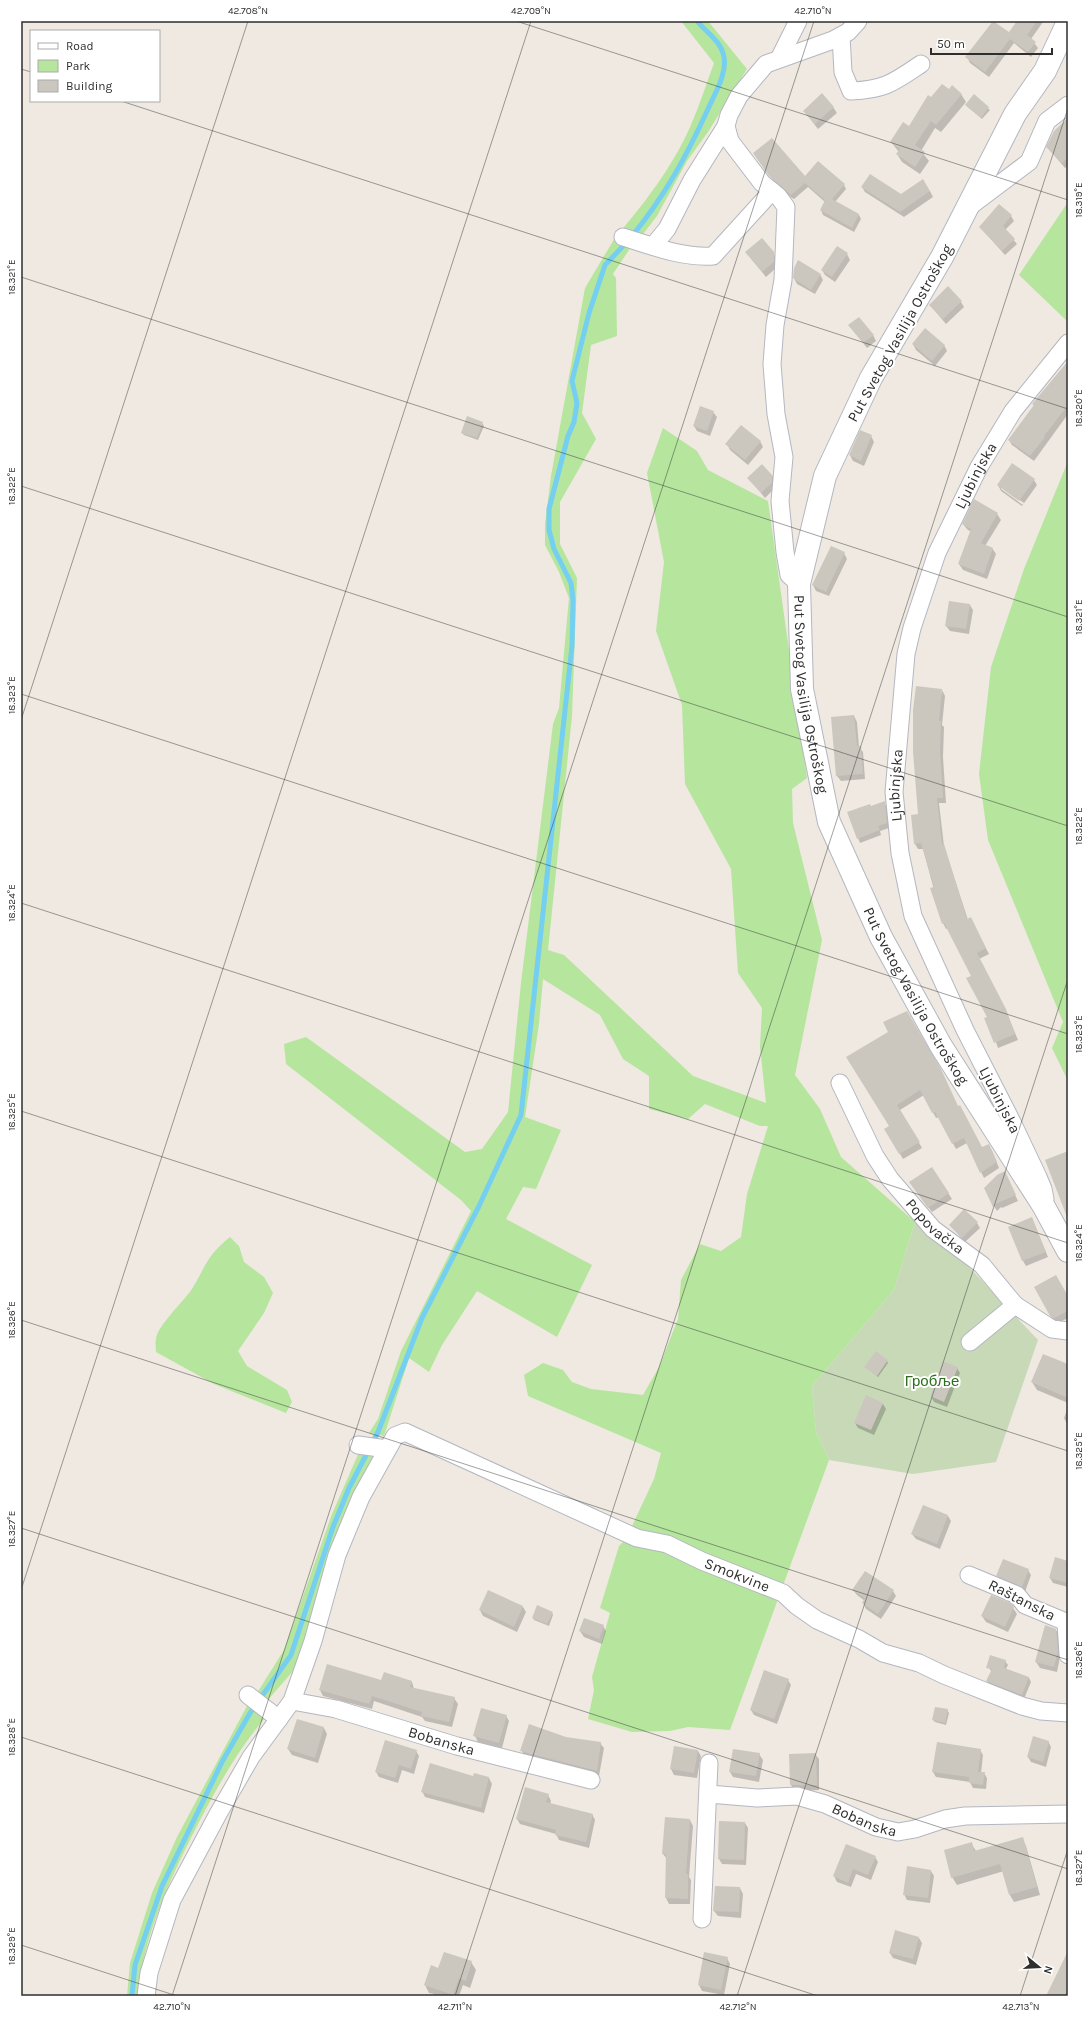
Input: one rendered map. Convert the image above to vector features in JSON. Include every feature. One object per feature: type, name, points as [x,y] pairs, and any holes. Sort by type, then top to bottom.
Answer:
[{"type":"street","points":[[779,59],[798,21]]},
{"type":"street","points":[[652,246],[666,229],[692,180],[726,126],[729,115],[739,96],[766,64],[800,53],[841,36],[848,32],[858,21]]},
{"type":"street","name":"Put Svetog Vasilija Ostroškog","points":[[1068,22],[1044,71],[1015,114],[942,258],[871,378],[825,476],[799,584],[802,689],[829,822],[881,937],[941,1046],[1043,1205],[1068,1251]]},
{"type":"street","points":[[841,36],[843,72],[851,91],[872,90],[891,84],[921,64]]},
{"type":"street","points":[[1044,71],[1068,50]]},
{"type":"street","points":[[967,208],[1028,162],[1047,121],[1068,105]]},
{"type":"street","points":[[726,126],[730,141],[762,183],[772,191],[786,207],[783,280],[775,325],[772,364],[776,414],[784,457],[780,501],[786,552],[789,575],[799,584]]},
{"type":"street","points":[[623,237],[695,257],[712,256],[772,191]]},
{"type":"street","name":"Ljubinjska","points":[[1043,1205],[1045,1196],[1038,1177],[1012,1122],[964,1030],[914,916],[900,853],[894,792],[906,654],[912,628],[937,553],[978,467],[1013,411],[1068,342]]},
{"type":"street","name":"Popovačka","points":[[840,1083],[875,1156],[890,1179],[933,1229],[982,1265],[1014,1305],[1052,1329],[1068,1331]]},
{"type":"street","points":[[970,1342],[1014,1305]]},
{"type":"street","name":"Smokvine","points":[[384,1448],[395,1436],[405,1432],[637,1538],[667,1544],[702,1561],[782,1593],[817,1620],[859,1639],[883,1652],[919,1663],[950,1678],[1022,1706],[1041,1711],[1068,1713]]},
{"type":"street","points":[[146,1996],[149,1973],[172,1900],[218,1814],[251,1757],[292,1701],[313,1641],[337,1555],[360,1497],[384,1448],[358,1445]]},
{"type":"street","name":"Raštanska","points":[[969,1575],[1016,1595],[1025,1605],[1066,1622],[1068,1655]]},
{"type":"street","points":[[248,1696],[279,1719]]},
{"type":"street","name":"Bobanska","points":[[292,1701],[336,1709],[457,1746],[591,1780]]},
{"type":"street","points":[[702,1920],[709,1794],[709,1763]]},
{"type":"street","name":"Bobanska","points":[[709,1794],[757,1798],[797,1796],[826,1804],[876,1827],[898,1832],[915,1829],[945,1819],[965,1816],[1068,1814]]},
{"type":"green space","points":[[681,21],[708,21],[747,69],[708,132],[687,161],[657,216],[640,238],[620,232],[651,193],[679,150],[696,113],[714,63]]},
{"type":"green space","points":[[1068,202],[1068,322],[1019,275]]},
{"type":"green space","points":[[616,236],[633,244],[613,274],[616,278],[617,336],[591,345],[582,413],[596,439],[560,502],[560,544],[577,578],[572,716],[548,950],[564,955],[693,1076],[766,1103],[760,1047],[762,1008],[738,973],[731,869],[685,784],[682,705],[656,631],[664,562],[647,473],[663,428],[697,451],[708,470],[768,501],[807,778],[792,789],[793,823],[822,940],[795,1075],[820,1109],[841,1157],[915,1222],[894,1290],[812,1386],[816,1432],[829,1460],[730,1730],[688,1727],[670,1731],[632,1732],[588,1719],[594,1690],[592,1677],[610,1613],[600,1608],[619,1546],[626,1539],[654,1479],[661,1453],[528,1396],[524,1375],[543,1363],[563,1370],[572,1382],[591,1389],[643,1395],[659,1367],[678,1319],[681,1280],[700,1244],[721,1251],[741,1237],[747,1194],[768,1126],[760,1126],[705,1104],[688,1119],[649,1109],[649,1076],[623,1059],[600,1015],[543,979],[539,1024],[525,1117],[561,1130],[536,1189],[523,1187],[506,1219],[592,1265],[557,1337],[477,1291],[442,1345],[429,1372],[409,1358],[384,1436],[369,1433],[378,1419],[401,1351],[471,1211],[461,1200],[286,1064],[284,1044],[306,1037],[465,1152],[482,1149],[508,1112],[521,983],[553,724],[559,708],[569,598],[559,572],[545,545],[545,524],[551,476],[585,288]]},
{"type":"green space","points":[[1068,461],[1068,1081],[1052,1048],[1063,1022],[988,840],[979,774],[991,667],[1024,569]]},
{"type":"green space","name":"Гробље","points":[[915,1222],[956,1253],[1038,1340],[996,1462],[913,1474],[829,1460],[816,1432],[812,1386],[894,1290]]},
{"type":"green space","points":[[230,1237],[239,1246],[244,1262],[264,1277],[273,1293],[264,1313],[238,1351],[247,1366],[287,1390],[292,1402],[286,1413],[214,1384],[156,1352],[156,1339],[161,1327],[192,1289],[216,1249]]},
{"type":"green space","points":[[360,1450],[376,1454],[306,1642],[294,1670],[266,1702],[257,1693],[284,1650],[332,1514]]},
{"type":"green space","points":[[247,1706],[265,1718],[245,1744],[228,1771],[211,1799],[186,1848],[167,1889],[152,1930],[137,1996],[127,1996],[130,1963],[152,1893],[177,1837]]},
{"type":"building","points":[[993,21],[1009,32],[1017,21],[1037,21],[1027,35],[1036,42],[1028,52],[1010,39],[985,72],[965,57]]},
{"type":"building","points":[[942,84],[949,89],[952,85],[962,94],[936,125],[931,121],[915,145],[925,152],[915,167],[896,154],[900,149],[890,142],[903,122],[909,126],[928,95],[931,97]]},
{"type":"building","points":[[822,93],[834,107],[815,124],[803,111]]},
{"type":"building","points":[[974,94],[989,107],[981,118],[965,105]]},
{"type":"building","points":[[1068,118],[1068,157],[1062,163],[1046,147],[1054,131]]},
{"type":"building","points":[[772,138],[805,176],[818,161],[845,184],[832,199],[859,214],[852,228],[820,210],[825,200],[805,183],[791,195],[769,176],[753,153]]},
{"type":"building","points":[[870,174],[901,194],[923,179],[930,191],[900,212],[861,187]]},
{"type":"building","points":[[999,204],[1012,215],[1003,226],[1015,239],[1002,251],[979,227]]},
{"type":"building","points":[[762,238],[774,252],[774,262],[762,272],[745,252]]},
{"type":"building","points":[[837,246],[848,253],[832,277],[821,270]]},
{"type":"building","points":[[798,260],[821,274],[811,290],[793,278],[794,268]]},
{"type":"building","points":[[948,286],[962,301],[943,319],[929,305]]},
{"type":"building","points":[[859,317],[874,335],[863,343],[848,325]]},
{"type":"building","points":[[925,328],[945,345],[932,361],[912,344]]},
{"type":"building","points":[[1068,361],[1068,405],[1030,456],[1008,440],[1034,405],[1032,404]]},
{"type":"building","points":[[700,406],[714,411],[707,431],[693,426]]},
{"type":"building","points":[[467,416],[483,422],[477,438],[461,433]]},
{"type":"building","points":[[741,425],[761,441],[745,460],[725,444]]},
{"type":"building","points":[[860,430],[872,435],[861,461],[849,455]]},
{"type":"building","points":[[1012,463],[1035,479],[1019,501],[997,485]]},
{"type":"building","points":[[762,464],[772,475],[772,483],[761,493],[747,478]]},
{"type":"building","points":[[974,499],[998,513],[981,543],[993,548],[984,574],[958,564],[971,529],[962,524]]},
{"type":"building","points":[[831,546],[845,552],[826,592],[812,585]]},
{"type":"building","points":[[949,601],[970,604],[966,629],[945,626]]},
{"type":"building","points":[[916,686],[942,689],[939,721],[941,721],[940,751],[943,798],[937,798],[942,845],[944,844],[967,919],[971,917],[986,948],[977,953],[1006,1009],[1015,1034],[994,1043],[984,1018],[987,1017],[966,978],[971,976],[944,923],[942,924],[930,888],[934,887],[921,843],[914,844],[911,815],[918,814],[913,752],[913,710]]},
{"type":"building","points":[[854,715],[857,746],[861,746],[863,774],[836,776],[831,717]]},
{"type":"building","points":[[885,801],[887,823],[878,826],[880,830],[857,839],[847,812],[870,804],[871,806]]},
{"type":"building","points":[[907,1011],[941,1069],[958,1106],[960,1105],[982,1147],[989,1144],[997,1162],[980,1173],[964,1138],[952,1144],[935,1112],[932,1113],[920,1090],[897,1105],[920,1142],[899,1154],[884,1129],[889,1126],[846,1057],[888,1032],[883,1022]]},
{"type":"building","points":[[1068,1151],[1068,1217],[1067,1217],[1045,1160]]},
{"type":"building","points":[[932,1167],[949,1193],[928,1208],[909,1182]]},
{"type":"building","points":[[1005,1171],[1016,1195],[998,1202],[993,1207],[984,1188],[997,1175]]},
{"type":"building","points":[[964,1209],[978,1222],[962,1238],[949,1225]]},
{"type":"building","points":[[1032,1217],[1046,1252],[1022,1261],[1008,1227]]},
{"type":"building","points":[[1056,1275],[1068,1296],[1068,1311],[1054,1318],[1050,1316],[1034,1287]]},
{"type":"building","points":[[876,1351],[888,1360],[877,1376],[864,1367]]},
{"type":"building","points":[[1043,1354],[1068,1364],[1068,1398],[1031,1382]]},
{"type":"building","points":[[943,1361],[958,1367],[944,1402],[930,1396]]},
{"type":"building","points":[[866,1395],[883,1403],[871,1430],[854,1423]]},
{"type":"building","points":[[923,1505],[948,1515],[937,1544],[911,1534]]},
{"type":"building","points":[[1055,1557],[1068,1561],[1068,1583],[1049,1578]]},
{"type":"building","points":[[1003,1559],[1029,1569],[1022,1587],[996,1576]]},
{"type":"building","points":[[865,1571],[894,1590],[878,1614],[862,1603],[865,1598],[852,1590]]},
{"type":"building","points":[[488,1590],[523,1606],[514,1627],[479,1610]]},
{"type":"building","points":[[991,1595],[1011,1603],[1014,1607],[1005,1627],[981,1616]]},
{"type":"building","points":[[537,1605],[553,1612],[547,1624],[532,1618]]},
{"type":"building","points":[[584,1618],[604,1625],[599,1639],[579,1631]]},
{"type":"building","points":[[1045,1625],[1056,1629],[1058,1651],[1054,1667],[1035,1662]]},
{"type":"building","points":[[990,1655],[1006,1660],[1004,1668],[1029,1677],[1022,1695],[986,1681],[992,1669],[986,1668]]},
{"type":"building","points":[[327,1664],[381,1680],[384,1672],[412,1681],[410,1687],[455,1697],[449,1722],[421,1716],[422,1712],[372,1696],[369,1704],[319,1690]]},
{"type":"building","points":[[764,1670],[789,1679],[774,1719],[750,1710]]},
{"type":"building","points":[[935,1707],[948,1709],[945,1723],[932,1720]]},
{"type":"building","points":[[481,1708],[507,1715],[499,1743],[473,1736]]},
{"type":"building","points":[[297,1719],[324,1727],[315,1758],[287,1749]]},
{"type":"building","points":[[529,1724],[566,1737],[601,1742],[597,1771],[520,1751]]},
{"type":"building","points":[[1033,1736],[1049,1741],[1043,1762],[1027,1757]]},
{"type":"building","points":[[385,1740],[417,1750],[411,1769],[399,1765],[395,1778],[375,1772]]},
{"type":"building","points":[[937,1742],[981,1749],[978,1772],[985,1772],[983,1785],[969,1783],[969,1777],[932,1772]]},
{"type":"building","points":[[674,1746],[698,1750],[694,1773],[670,1769]]},
{"type":"building","points":[[733,1749],[760,1753],[756,1776],[729,1772]]},
{"type":"building","points":[[816,1753],[817,1785],[790,1785],[789,1754]]},
{"type":"building","points":[[430,1763],[473,1776],[474,1773],[489,1777],[481,1808],[421,1792]]},
{"type":"building","points":[[525,1787],[549,1794],[546,1802],[593,1814],[586,1842],[555,1835],[556,1830],[516,1819]]},
{"type":"building","points":[[665,1817],[690,1819],[686,1874],[688,1874],[688,1899],[665,1898],[666,1854],[662,1854]]},
{"type":"building","points":[[719,1821],[745,1822],[744,1860],[718,1859]]},
{"type":"building","points":[[1023,1837],[1037,1887],[1009,1895],[1000,1864],[951,1878],[944,1850],[972,1842],[974,1851]]},
{"type":"building","points":[[846,1844],[876,1856],[868,1875],[853,1869],[848,1883],[833,1876]]},
{"type":"building","points":[[907,1866],[931,1870],[928,1898],[903,1895]]},
{"type":"building","points":[[715,1886],[740,1887],[739,1912],[713,1911]]},
{"type":"building","points":[[895,1930],[919,1937],[913,1959],[889,1953]]},
{"type":"building","points":[[1068,1951],[1068,1988],[1064,1996],[1046,1996]]},
{"type":"building","points":[[444,1952],[472,1961],[466,1981],[459,1978],[453,1995],[424,1985],[431,1965],[438,1968]]},
{"type":"building","points":[[704,1952],[728,1957],[721,1990],[698,1985]]},
{"type":"waterway","points":[[632,236],[655,206],[674,175],[700,126],[722,77],[724,70],[724,57],[720,46],[697,21]]},
{"type":"waterway","points":[[132,1996],[135,1965],[162,1886],[222,1762],[250,1713],[291,1655],[333,1527],[349,1488],[378,1432],[422,1318],[479,1206],[521,1115],[572,646],[573,600],[571,583],[554,549],[549,530],[549,509],[568,436],[574,422],[577,403],[572,381],[589,313],[605,265],[627,242]]}]
